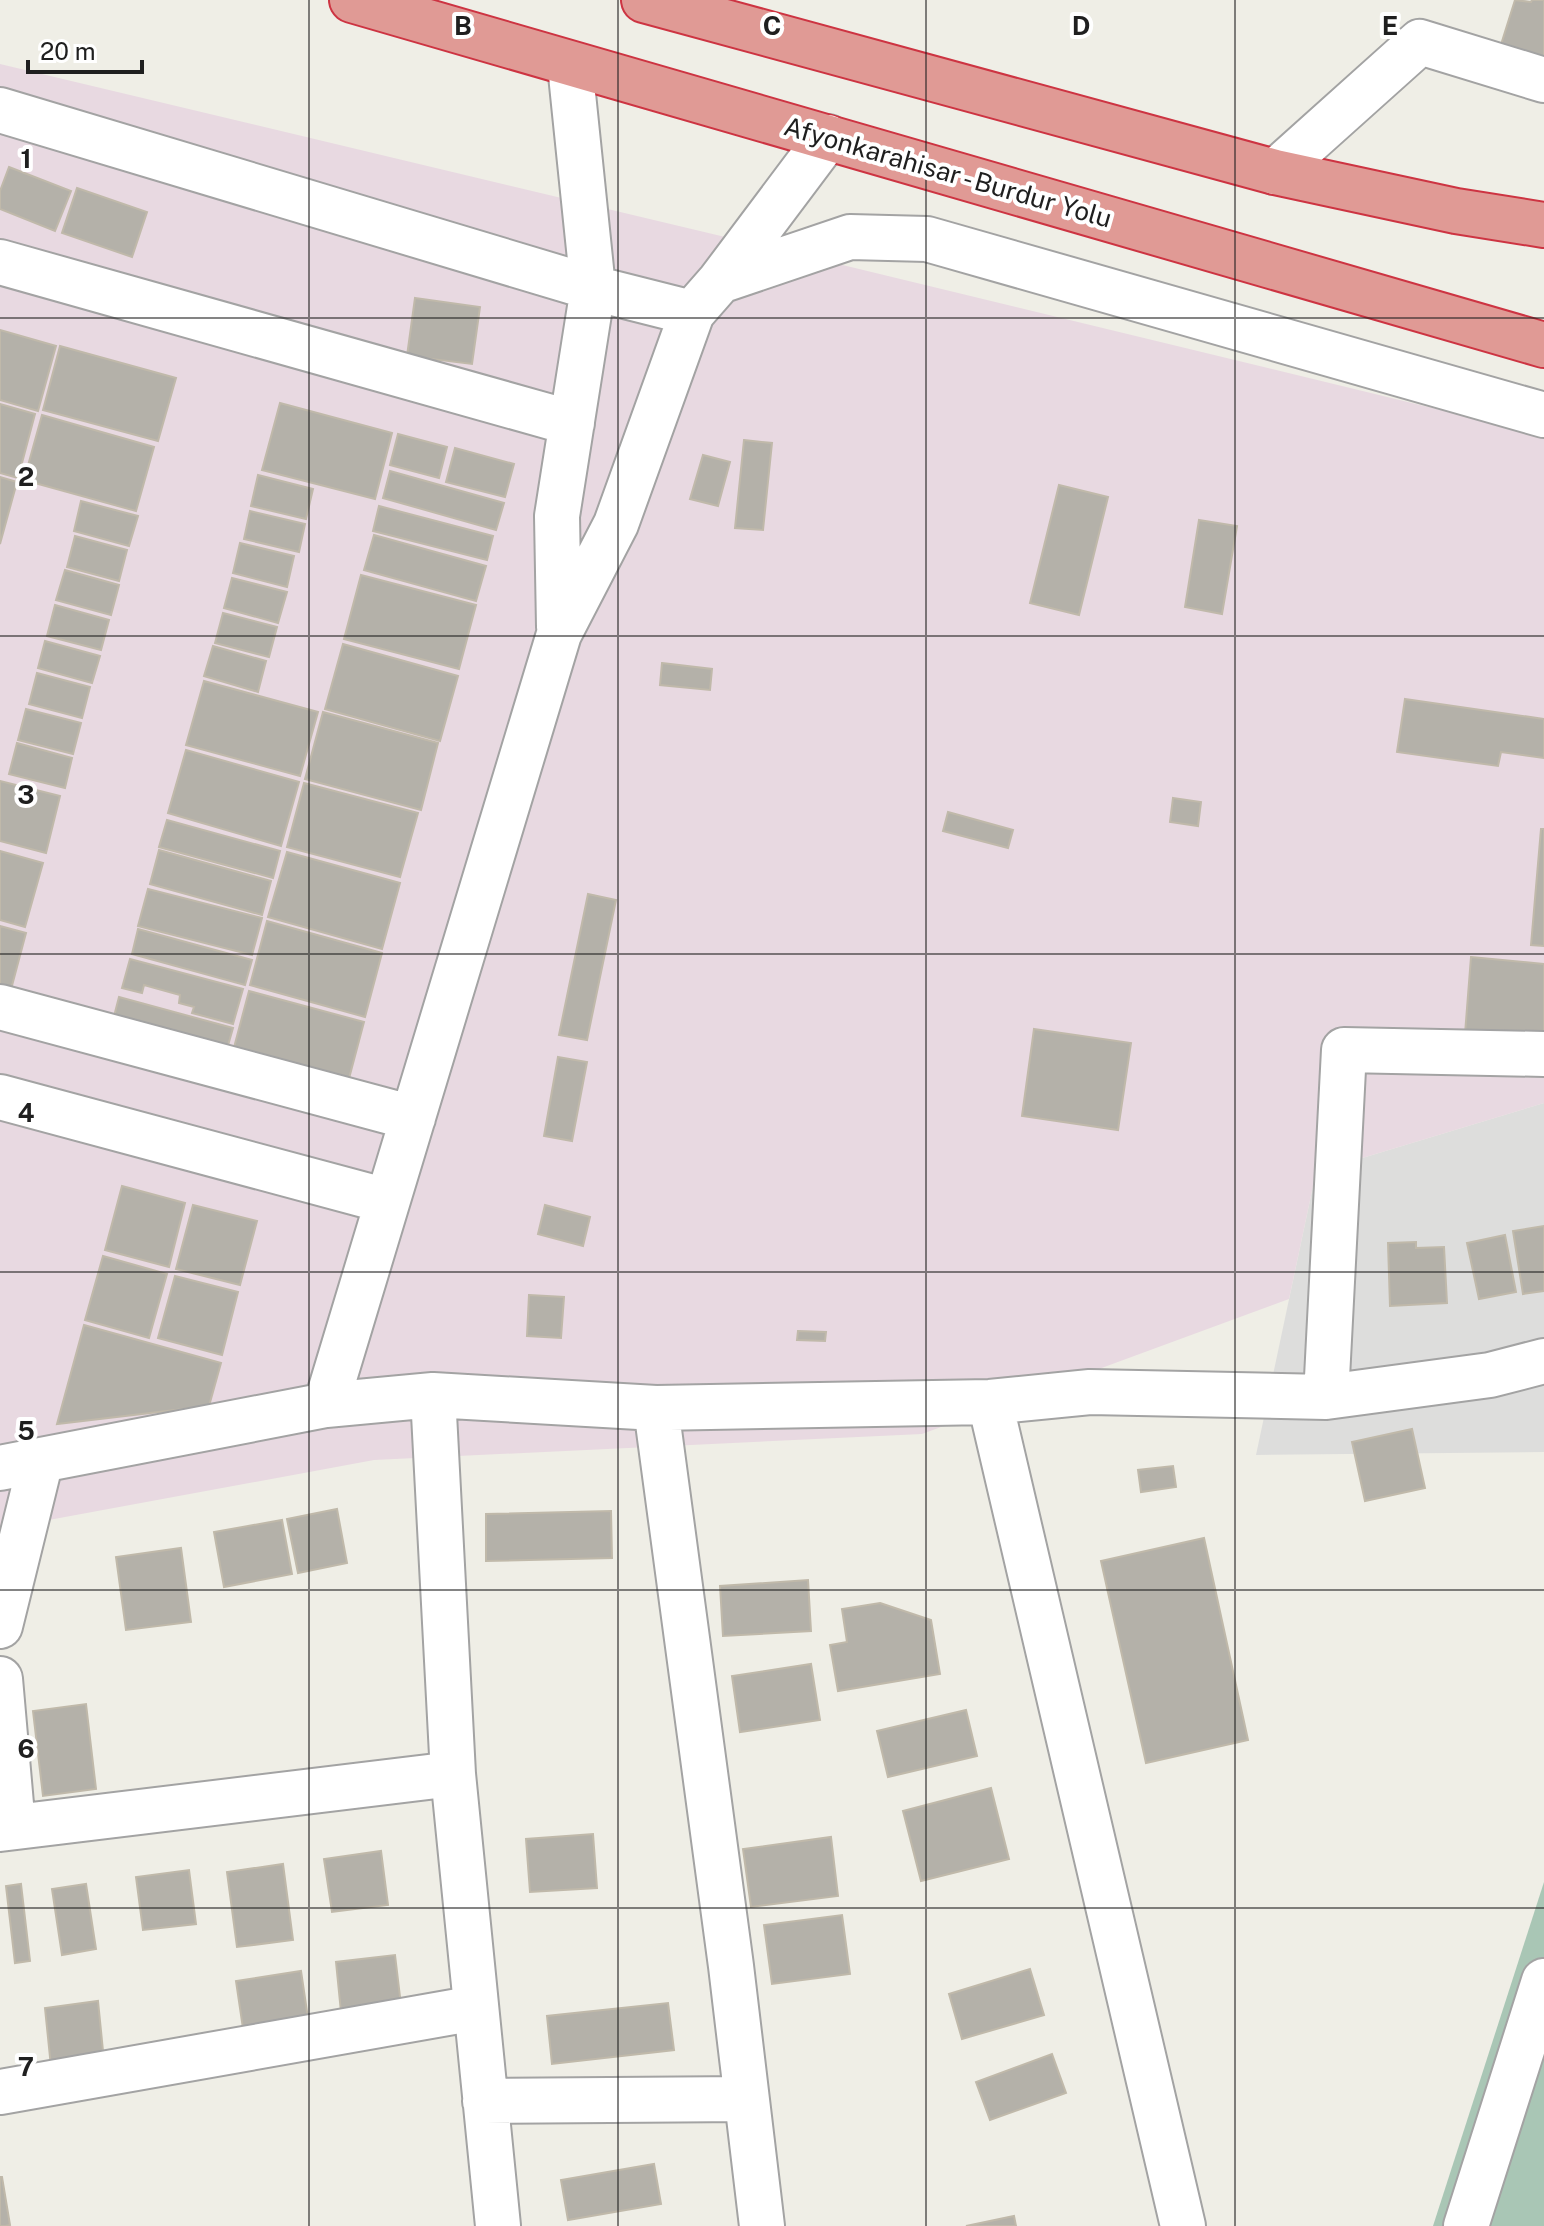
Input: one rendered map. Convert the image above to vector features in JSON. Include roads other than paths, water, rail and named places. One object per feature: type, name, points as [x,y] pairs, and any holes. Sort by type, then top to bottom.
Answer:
[{"type":"highway","name":"Afyonkarahisar - Burdur Yolu","points":[[352,0],[1544,345]]},
{"type":"highway","points":[[644,0],[1275,172],[1456,211],[1544,225]]},
{"type":"street","points":[[1275,172],[1420,42],[1544,80]]},
{"type":"street","points":[[559,634],[557,516],[593,288],[570,65]]},
{"type":"street","points":[[0,110],[593,288],[692,313]]},
{"type":"street","points":[[326,1405],[559,634],[616,524],[692,313],[720,281],[828,137]]},
{"type":"street","points":[[720,281],[850,237],[927,239],[1544,415]]},
{"type":"street","points":[[0,262],[572,423]]},
{"type":"street","points":[[0,1007],[413,1118]]},
{"type":"street","points":[[1326,1397],[1344,1050],[1544,1054]]},
{"type":"street","points":[[0,1097],[387,1201]]},
{"type":"street","points":[[0,1626],[20,1464],[326,1405],[433,1395],[656,1408],[990,1402],[1090,1392],[1326,1397],[1490,1375],[1544,1361]]},
{"type":"street","points":[[433,1395],[453,1774],[498,2226]]},
{"type":"street","points":[[990,1402],[1183,2226]]},
{"type":"street","points":[[656,1408],[729,1950],[762,2226]]},
{"type":"street","points":[[0,1679],[6,1828],[453,1774]]},
{"type":"street","points":[[1466,2226],[1544,1981]]},
{"type":"street","points":[[0,2092],[476,2008]]},
{"type":"street","points":[[485,2101],[746,2099]]}]
